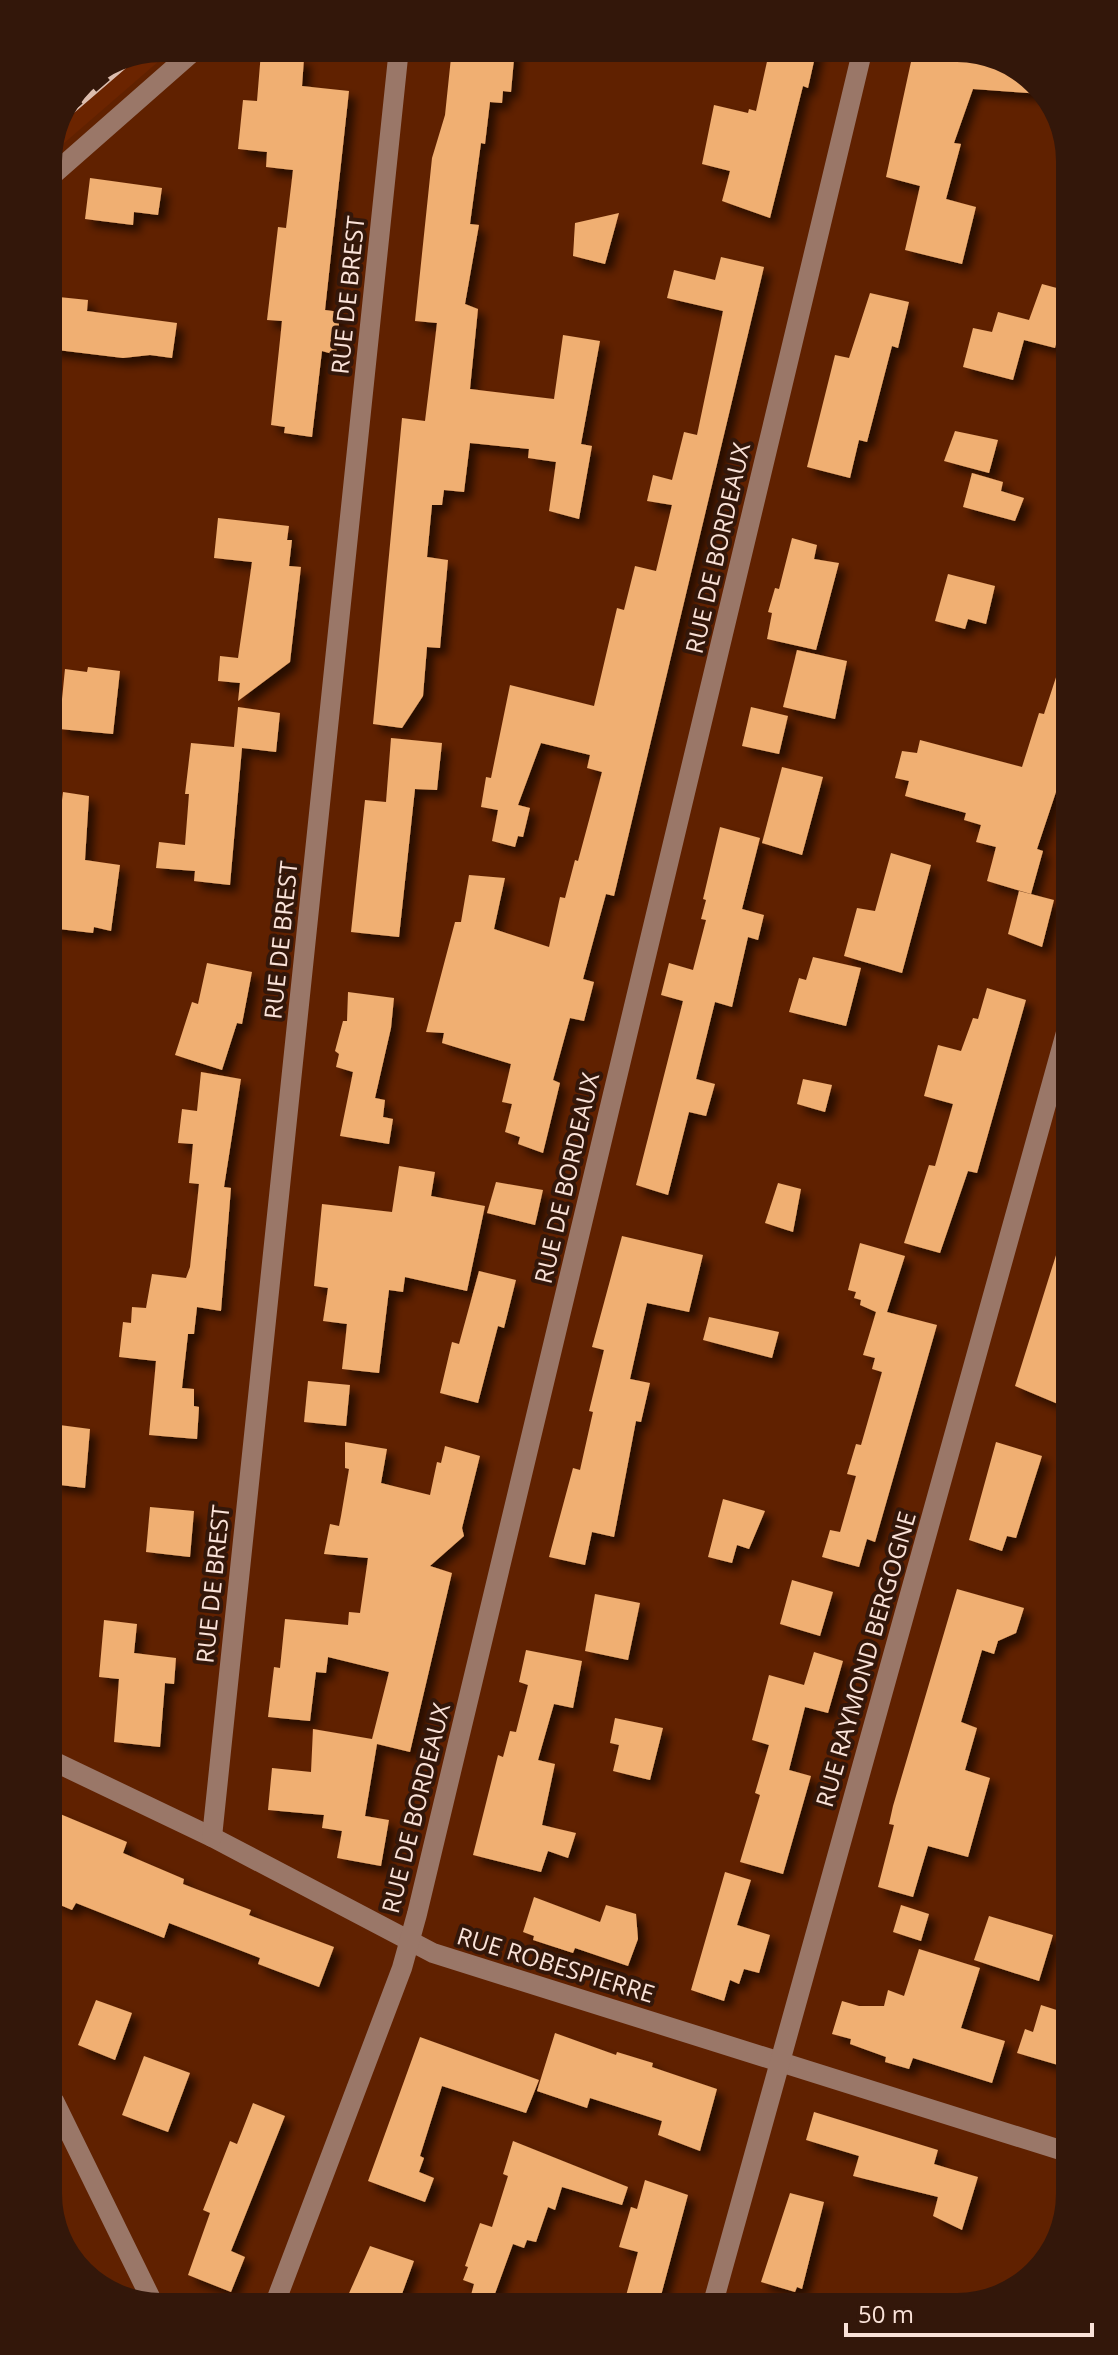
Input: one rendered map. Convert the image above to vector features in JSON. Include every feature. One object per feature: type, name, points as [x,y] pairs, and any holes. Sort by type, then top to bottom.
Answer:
[{"type":"street","points":[[62,167],[181,62]]},
{"type":"street","name":"RUE DE BREST","points":[[212,1837],[398,62]]},
{"type":"street","name":"RUE DE BORDEAUX","points":[[279,2293],[409,1943],[860,62]]},
{"type":"street","name":"RUE RAYMOND BERGOGNE","points":[[716,2293],[1056,1069]]},
{"type":"street","name":"RUE ROBESPIERRE","points":[[62,1765],[212,1837],[433,1953],[1056,2149]]},
{"type":"street","points":[[62,2117],[148,2292]]},
{"type":"shaded area","points":[[157,62],[64,143],[70,123],[91,91],[123,70]]},
{"type":"building","points":[[260,62],[304,62],[302,86],[349,91],[325,310],[340,312],[336,355],[322,351],[312,437],[284,433],[285,427],[271,425],[282,321],[267,320],[278,227],[286,228],[293,170],[266,167],[267,152],[238,149],[243,100],[257,101]]},
{"type":"building","points":[[451,62],[514,62],[511,92],[503,91],[502,103],[490,102],[470,224],[479,225],[465,304],[478,309],[470,389],[554,399],[563,335],[600,341],[581,444],[592,446],[579,519],[549,511],[556,462],[528,458],[529,449],[470,443],[464,492],[444,490],[442,505],[432,505],[427,557],[448,560],[440,648],[427,647],[423,696],[402,728],[373,724],[402,418],[425,421],[437,323],[415,321],[432,158],[445,115]]},
{"type":"building","points":[[767,62],[814,62],[808,88],[803,86],[770,218],[722,201],[730,171],[702,164],[714,105],[748,113],[749,109],[756,111]]},
{"type":"building","points":[[911,62],[982,65],[1006,75],[1029,93],[973,89],[954,143],[961,144],[946,199],[976,207],[962,264],[905,250],[920,186],[886,177]]},
{"type":"building","points":[[90,178],[162,188],[158,215],[134,212],[133,225],[85,219]]},
{"type":"building","points":[[619,213],[605,264],[573,256],[575,223]]},
{"type":"building","points":[[721,257],[764,267],[614,896],[606,894],[583,979],[594,982],[584,1021],[570,1018],[553,1080],[560,1083],[543,1153],[518,1144],[520,1137],[505,1132],[512,1104],[502,1102],[511,1064],[442,1043],[444,1033],[426,1032],[455,922],[461,922],[469,875],[505,878],[494,929],[549,947],[560,897],[565,898],[575,860],[578,861],[602,772],[587,768],[590,755],[541,743],[518,805],[530,808],[523,837],[518,836],[515,847],[492,841],[498,810],[481,807],[486,777],[491,778],[510,685],[594,706],[617,608],[624,610],[635,566],[656,571],[672,505],[647,501],[653,475],[672,480],[684,432],[697,435],[723,311],[667,298],[674,270],[715,280]]},
{"type":"building","points":[[1042,284],[1056,288],[1055,348],[1024,340],[1013,380],[963,367],[973,328],[992,332],[998,312],[1029,320]]},
{"type":"building","points":[[870,293],[909,302],[898,348],[892,346],[867,442],[859,440],[850,478],[807,467],[835,355],[849,358]]},
{"type":"building","points":[[62,297],[88,300],[87,311],[177,323],[172,358],[150,355],[123,358],[62,351]]},
{"type":"building","points":[[955,431],[998,440],[989,473],[944,461]]},
{"type":"building","points":[[972,473],[1003,482],[1001,491],[1024,498],[1015,521],[963,507]]},
{"type":"building","points":[[218,518],[289,526],[287,540],[292,540],[289,566],[301,567],[290,662],[238,701],[240,683],[218,681],[220,656],[238,658],[252,562],[214,558]]},
{"type":"building","points":[[792,538],[817,545],[814,559],[839,563],[816,650],[767,639],[772,613],[768,612],[775,588],[779,589]]},
{"type":"building","points":[[948,574],[995,586],[986,624],[968,619],[965,629],[935,621]]},
{"type":"building","points":[[797,650],[847,661],[835,719],[783,707]]},
{"type":"building","points":[[88,667],[120,671],[113,734],[62,729],[65,669],[87,672]]},
{"type":"building","points":[[1056,677],[1056,792],[1037,849],[1043,851],[1031,894],[987,881],[996,847],[976,842],[981,825],[964,820],[966,813],[905,796],[909,781],[895,778],[902,751],[917,753],[920,740],[1022,767],[1039,713],[1044,714]]},
{"type":"building","points":[[238,707],[280,713],[276,752],[242,748],[230,885],[194,881],[195,871],[156,868],[159,842],[185,845],[189,794],[185,794],[191,743],[234,747]]},
{"type":"building","points":[[751,707],[788,716],[779,754],[742,746]]},
{"type":"building","points":[[391,738],[442,743],[437,790],[415,789],[399,937],[351,932],[365,800],[386,802]]},
{"type":"building","points":[[782,767],[823,777],[802,855],[762,843]]},
{"type":"building","points":[[63,792],[89,796],[85,860],[120,865],[111,931],[94,927],[93,933],[62,929]]},
{"type":"building","points":[[720,827],[760,838],[742,909],[764,915],[758,940],[748,937],[732,1007],[715,1002],[696,1079],[715,1084],[706,1116],[689,1112],[668,1195],[636,1185],[683,1001],[661,995],[669,963],[693,970],[706,920],[701,919],[706,900],[703,899]]},
{"type":"building","points":[[891,853],[931,865],[902,973],[844,956],[857,908],[875,911]]},
{"type":"building","points":[[1019,891],[1054,900],[1042,947],[1008,934]]},
{"type":"building","points":[[813,957],[861,968],[846,1026],[789,1012],[799,978],[806,980]]},
{"type":"building","points":[[207,963],[252,972],[242,1024],[237,1023],[222,1070],[175,1055],[192,1002],[198,1004]]},
{"type":"building","points":[[987,988],[1026,1000],[977,1173],[968,1171],[940,1253],[904,1243],[929,1165],[935,1166],[953,1104],[924,1096],[938,1045],[961,1051],[973,1018],[978,1019]]},
{"type":"building","points":[[348,992],[394,998],[391,1028],[375,1098],[385,1100],[383,1117],[393,1119],[389,1144],[340,1136],[353,1072],[336,1067],[339,1054],[335,1051],[343,1021],[347,1021]]},
{"type":"building","points":[[201,1072],[241,1079],[224,1187],[231,1188],[221,1311],[197,1307],[194,1334],[188,1334],[182,1388],[194,1389],[194,1406],[199,1407],[197,1439],[149,1435],[156,1361],[119,1357],[123,1322],[131,1323],[132,1307],[146,1308],[152,1274],[186,1278],[190,1267],[199,1184],[189,1183],[193,1144],[178,1143],[182,1109],[197,1111]]},
{"type":"building","points":[[803,1079],[832,1085],[825,1112],[797,1104]]},
{"type":"building","points":[[399,1166],[435,1172],[431,1196],[485,1206],[467,1291],[405,1277],[403,1292],[389,1290],[379,1373],[342,1369],[347,1324],[323,1321],[328,1288],[314,1286],[322,1204],[392,1212]]},
{"type":"building","points":[[496,1182],[543,1190],[535,1225],[487,1213]]},
{"type":"building","points":[[778,1183],[801,1189],[793,1232],[765,1223]]},
{"type":"building","points":[[622,1236],[703,1255],[689,1312],[647,1303],[630,1379],[650,1383],[641,1422],[636,1421],[614,1537],[592,1532],[585,1565],[549,1557],[573,1468],[580,1470],[593,1412],[589,1411],[604,1350],[592,1347]]},
{"type":"building","points":[[860,1243],[905,1256],[887,1312],[937,1325],[875,1542],[867,1539],[859,1567],[822,1557],[830,1530],[840,1532],[856,1476],[847,1474],[856,1444],[861,1445],[882,1372],[872,1369],[875,1358],[863,1355],[876,1312],[860,1305],[861,1300],[854,1298],[856,1292],[848,1290]]},
{"type":"building","points":[[1056,1255],[1056,1403],[1015,1386]]},
{"type":"building","points":[[479,1271],[516,1280],[504,1328],[498,1326],[478,1403],[440,1393],[452,1342],[459,1344]]},
{"type":"building","points":[[709,1317],[779,1332],[772,1358],[703,1340]]},
{"type":"building","points":[[308,1381],[350,1385],[346,1426],[304,1422]]},
{"type":"building","points":[[62,1425],[90,1429],[85,1488],[62,1485]]},
{"type":"building","points":[[345,1442],[387,1449],[381,1483],[430,1495],[437,1462],[441,1463],[445,1446],[480,1456],[462,1528],[464,1536],[430,1566],[452,1573],[410,1752],[377,1744],[365,1816],[389,1820],[381,1866],[337,1858],[342,1831],[322,1828],[324,1815],[268,1810],[272,1768],[311,1772],[313,1729],[372,1739],[389,1672],[328,1657],[326,1673],[316,1672],[310,1721],[268,1717],[274,1667],[280,1668],[285,1619],[348,1625],[349,1612],[360,1613],[368,1558],[324,1554],[330,1524],[339,1526],[341,1516],[349,1469],[345,1468]]},
{"type":"building","points":[[996,1442],[1042,1456],[1016,1538],[1007,1536],[1002,1551],[969,1540]]},
{"type":"building","points":[[723,1499],[765,1511],[749,1549],[737,1545],[732,1563],[708,1557]]},
{"type":"building","points":[[150,1507],[194,1511],[190,1557],[146,1552]]},
{"type":"building","points":[[792,1580],[833,1592],[820,1636],[780,1624]]},
{"type":"building","points":[[957,1589],[1024,1608],[1016,1633],[998,1641],[994,1654],[982,1650],[961,1722],[977,1728],[965,1770],[990,1778],[968,1857],[928,1846],[913,1897],[878,1887],[894,1825],[889,1824],[893,1806]]},
{"type":"building","points":[[595,1594],[640,1603],[628,1660],[585,1651]]},
{"type":"building","points":[[104,1620],[137,1624],[134,1653],[176,1658],[174,1684],[165,1683],[160,1747],[114,1742],[119,1679],[99,1677]]},
{"type":"building","points":[[526,1650],[582,1661],[573,1708],[554,1704],[538,1760],[555,1764],[542,1825],[576,1833],[568,1858],[548,1851],[541,1872],[473,1855],[498,1755],[503,1757],[510,1731],[516,1732],[528,1685],[519,1682]]},
{"type":"building","points":[[814,1652],[843,1661],[828,1713],[805,1707],[789,1770],[811,1776],[783,1874],[740,1862],[760,1795],[755,1793],[769,1745],[752,1740],[769,1675],[804,1685]]},
{"type":"building","points":[[615,1718],[663,1728],[650,1780],[613,1771],[619,1745],[610,1743]]},
{"type":"building","points":[[62,1815],[127,1842],[123,1853],[184,1879],[183,1884],[251,1910],[249,1915],[334,1947],[319,1987],[258,1964],[260,1958],[169,1923],[164,1938],[76,1903],[72,1910],[62,1906]]},
{"type":"building","points":[[725,1872],[751,1880],[737,1925],[770,1935],[759,1973],[744,1969],[739,1984],[730,1980],[724,2001],[691,1990]]},
{"type":"building","points":[[534,1897],[600,1922],[606,1905],[636,1914],[638,1939],[628,1966],[575,1948],[573,1953],[533,1940],[534,1936],[523,1932]]},
{"type":"building","points":[[901,1905],[929,1914],[921,1941],[893,1932]]},
{"type":"building","points":[[989,1916],[1053,1935],[1039,1981],[974,1960]]},
{"type":"building","points":[[919,1949],[980,1968],[961,2028],[1005,2041],[992,2083],[913,2058],[909,2069],[885,2062],[886,2057],[850,2044],[851,2039],[832,2034],[842,2001],[859,2006],[884,2006],[888,1990],[904,1996]]},
{"type":"building","points":[[96,2000],[132,2013],[115,2060],[78,2045]]},
{"type":"building","points":[[1041,2005],[1056,2010],[1056,2064],[1017,2053],[1025,2029],[1033,2032]]},
{"type":"building","points":[[555,2033],[616,2055],[617,2052],[653,2063],[652,2067],[717,2089],[700,2151],[658,2135],[662,2121],[590,2098],[587,2108],[537,2091]]},
{"type":"building","points":[[420,2037],[539,2080],[526,2113],[442,2086],[420,2156],[424,2158],[419,2172],[434,2178],[425,2202],[368,2181]]},
{"type":"building","points":[[144,2056],[190,2073],[168,2132],[122,2115]]},
{"type":"building","points":[[253,2103],[285,2116],[231,2251],[245,2257],[231,2292],[188,2275],[210,2213],[203,2210],[230,2141],[237,2144]]},
{"type":"building","points":[[814,2112],[938,2150],[934,2164],[978,2177],[962,2230],[933,2216],[938,2197],[853,2176],[859,2156],[806,2140]]},
{"type":"building","points":[[513,2141],[628,2187],[622,2205],[562,2187],[555,2210],[548,2207],[536,2242],[527,2240],[524,2248],[513,2244],[495,2293],[472,2293],[474,2284],[463,2280],[468,2267],[465,2266],[480,2223],[492,2227],[508,2176],[503,2174]]},
{"type":"building","points":[[645,2180],[688,2195],[662,2293],[627,2293],[638,2252],[619,2247],[631,2207],[637,2209]]},
{"type":"building","points":[[790,2193],[824,2202],[802,2289],[797,2287],[795,2292],[761,2282]]},
{"type":"building","points":[[370,2246],[414,2261],[402,2293],[349,2293]]},
{"type":"railway","points":[[88,95],[107,78]]}]
